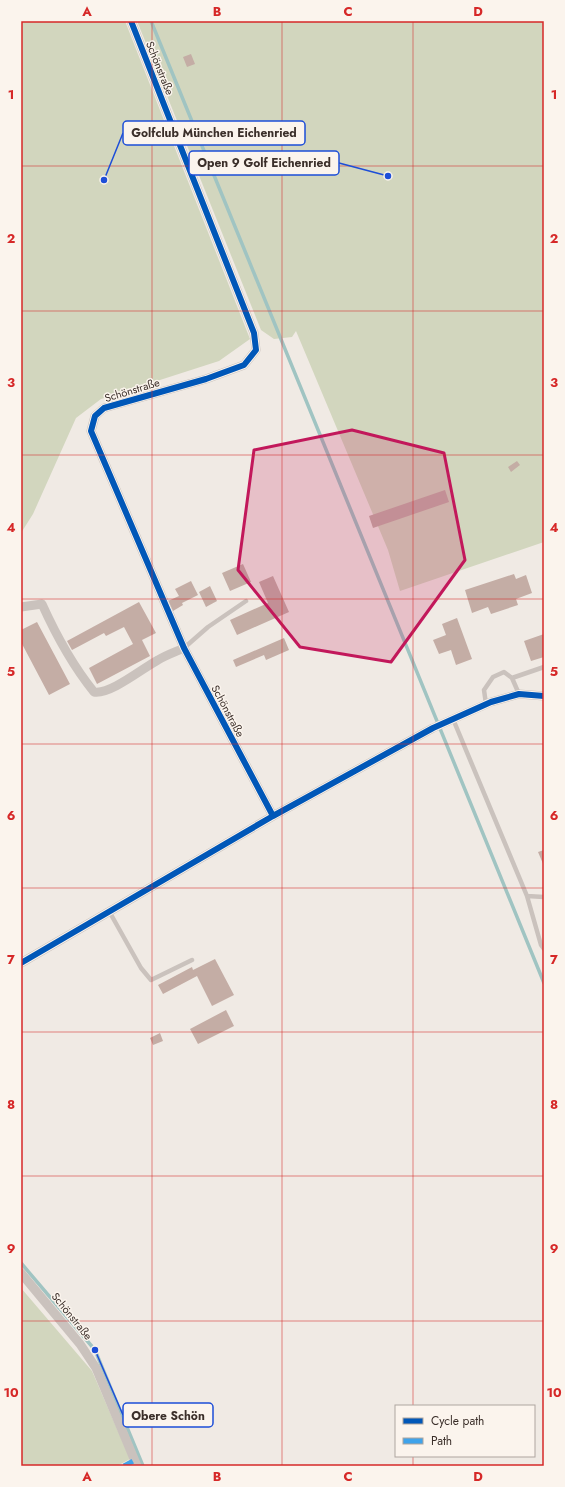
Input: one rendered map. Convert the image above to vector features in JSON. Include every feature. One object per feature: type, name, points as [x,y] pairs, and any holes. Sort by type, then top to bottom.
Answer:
[{"type":"street","name":"Schönstraße","points":[[130,21],[253,330],[256,350],[244,365],[206,379],[104,408],[95,416],[91,431],[184,648],[273,816]]},
{"type":"street","points":[[21,607],[42,604],[50,623],[77,671],[94,692],[99,693],[114,687],[159,659],[184,648]]},
{"type":"street","points":[[21,963],[273,816],[433,728],[486,704],[520,694],[544,696]]},
{"type":"street","name":"Schönstraße","points":[[21,1273],[80,1344],[96,1368],[138,1466]]},
{"type":"lane","points":[[184,648],[208,627],[246,601]]},
{"type":"lane","points":[[512,678],[544,667]]},
{"type":"lane","points":[[486,704],[484,690],[493,677],[504,672],[512,678],[520,694]]},
{"type":"lane","points":[[449,721],[527,896],[541,945],[544,948]]},
{"type":"lane","points":[[527,896],[544,897]]},
{"type":"lane","points":[[108,911],[141,968],[151,980],[192,960]]},
{"type":"highlighted area","points":[[352,430],[444,453],[465,560],[391,662],[300,647],[238,570],[254,450]]},
{"type":"green space","points":[[21,21],[125,21],[250,339],[219,361],[101,399],[76,418],[33,514],[21,533]]},
{"type":"green space","points":[[137,21],[544,21],[544,542],[400,591],[388,550],[296,331],[292,337],[274,339],[261,330]]},
{"type":"green space","points":[[21,1288],[92,1371],[130,1459],[117,1466],[21,1466]]},
{"type":"building","points":[[191,54],[195,64],[187,67],[183,57]]},
{"type":"building","points":[[517,461],[520,465],[511,472],[508,467]]},
{"type":"building","points":[[445,490],[449,502],[373,528],[369,516]]},
{"type":"building","points":[[243,564],[251,582],[230,591],[222,573]]},
{"type":"building","points":[[514,574],[516,579],[526,575],[532,593],[516,599],[518,605],[491,614],[488,607],[472,613],[465,590]]},
{"type":"building","points":[[273,576],[289,612],[237,635],[230,620],[268,603],[259,582]]},
{"type":"building","points":[[191,581],[198,595],[182,603],[183,605],[173,611],[168,601],[179,596],[175,589]]},
{"type":"building","points":[[210,586],[217,601],[206,607],[199,592]]},
{"type":"building","points":[[139,602],[156,633],[142,640],[150,656],[97,684],[89,668],[133,644],[124,627],[106,636],[104,633],[72,650],[67,641]]},
{"type":"building","points":[[457,618],[472,659],[456,665],[451,650],[439,654],[433,640],[446,635],[442,624]]},
{"type":"building","points":[[37,622],[70,684],[49,695],[21,642],[21,630]]},
{"type":"building","points":[[544,634],[544,657],[531,661],[524,641]]},
{"type":"building","points":[[284,638],[289,650],[266,660],[264,655],[236,667],[233,660]]},
{"type":"building","points":[[544,850],[544,866],[538,852]]},
{"type":"building","points":[[215,959],[234,995],[212,1006],[197,976],[163,994],[158,985],[192,967],[193,970]]},
{"type":"building","points":[[226,1010],[234,1026],[198,1044],[190,1029]]},
{"type":"building","points":[[160,1033],[163,1041],[153,1045],[150,1038]]},
{"type":"waterway","points":[[151,21],[544,983]]},
{"type":"waterway","points":[[21,1263],[95,1350],[143,1466]]},
{"type":"marked path","points":[[124,1466],[135,1460]]},
{"type":"cycle path","points":[[131,21],[254,333],[256,350],[244,365],[206,379],[104,408],[95,416],[91,431],[184,648],[273,816]]},
{"type":"cycle path","points":[[21,963],[273,816],[433,728],[491,702],[519,694],[544,696]]},
{"type":"place","name":"Open 9 Golf Eichenried","points":[[388,176]]},
{"type":"place","name":"Golfclub München Eichenried","points":[[104,180]]},
{"type":"place","name":"Obere Schön","points":[[95,1350]]}]
